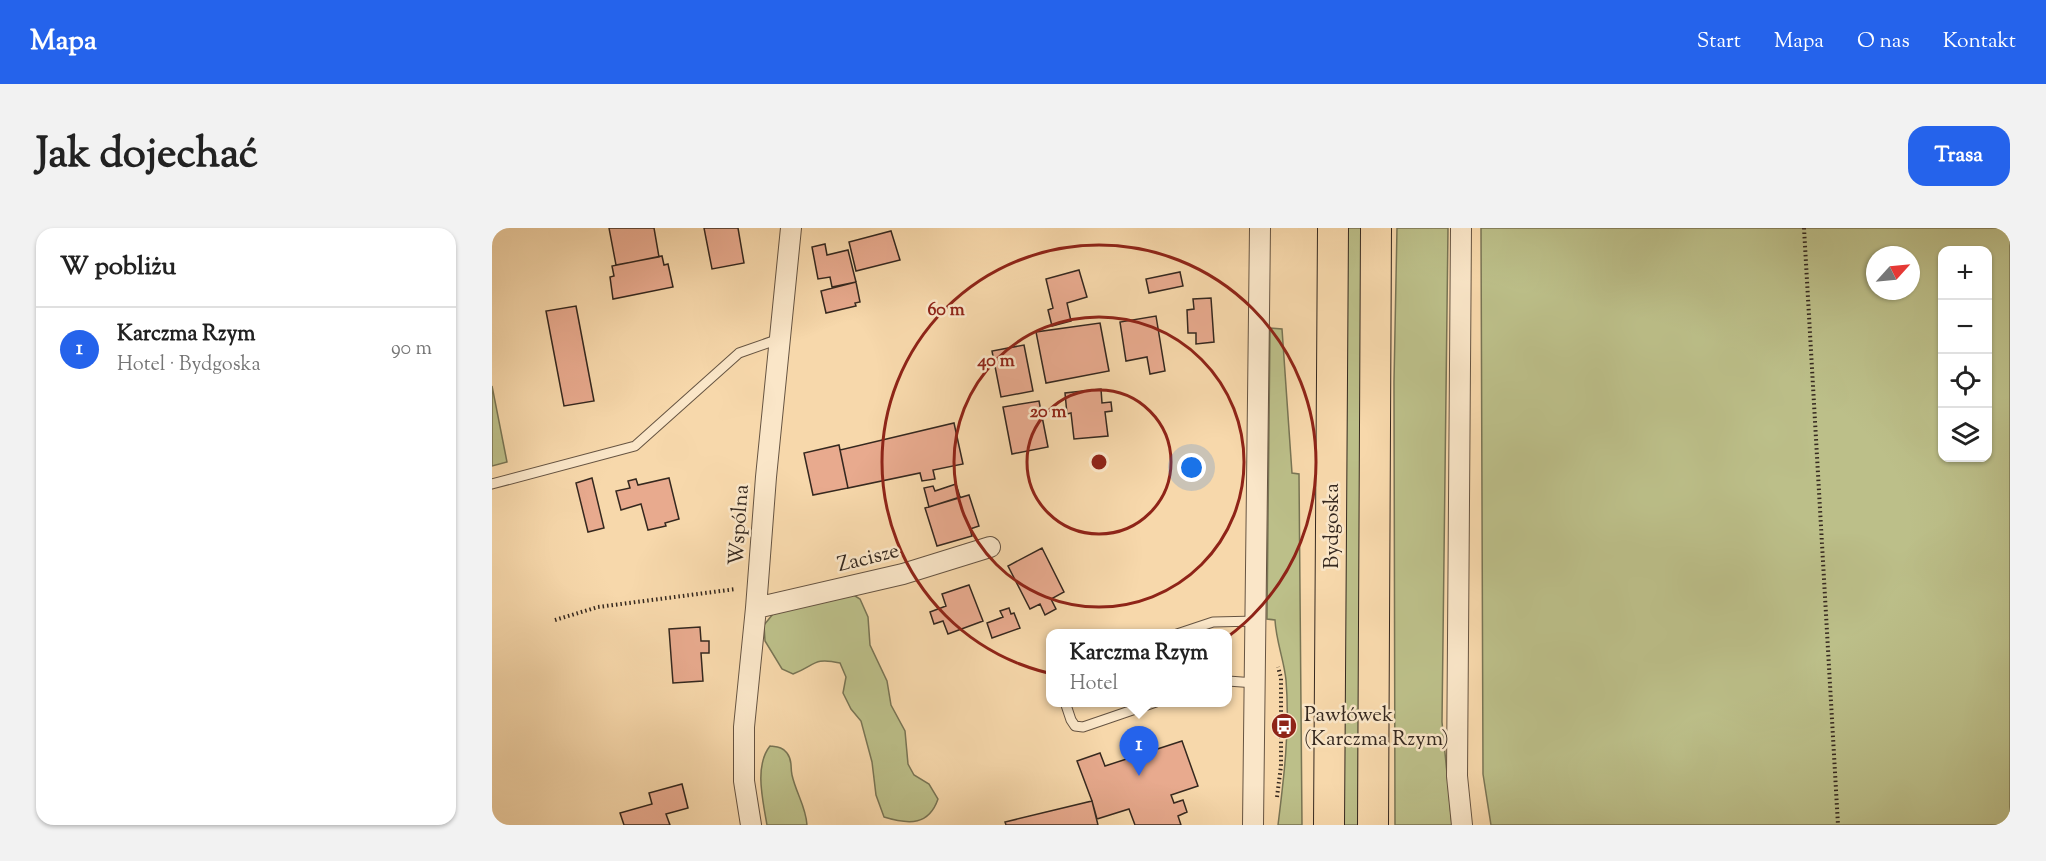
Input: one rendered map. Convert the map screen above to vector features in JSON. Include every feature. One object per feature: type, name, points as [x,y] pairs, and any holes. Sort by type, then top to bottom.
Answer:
[{"type":"main road","name":"Bydgoska","points":[[1329,825],[1333,228]]},
{"type":"main road","name":"Bydgoska","points":[[1372,825],[1376,228]]},
{"type":"street","name":"Wspólna","points":[[751,825],[744,781],[744,727],[791,228]]},
{"type":"street","points":[[1253,825],[1260,228]]},
{"type":"street","points":[[1461,228],[1457,776],[1461,825]]},
{"type":"street","name":"Zacisze","points":[[756,608],[903,574],[990,548]]},
{"type":"lane","points":[[492,484],[635,446],[739,353],[779,339]]},
{"type":"lane","points":[[1190,629],[1213,622],[1257,621]]},
{"type":"lane","points":[[1232,681],[1256,683]]},
{"type":"lane","points":[[1067,707],[1075,726],[1083,727],[1141,707]]},
{"type":"path","points":[[1804,228],[1838,825]]},
{"type":"path","points":[[555,620],[598,607],[758,586]]},
{"type":"green space","points":[[1347,228],[1363,228],[1358,825],[1342,825]]},
{"type":"green space","points":[[1397,228],[1448,228],[1442,722],[1452,825],[1395,825],[1394,382]]},
{"type":"green space","points":[[1481,228],[2010,228],[2010,825],[1491,825],[1483,774]]},
{"type":"green space","points":[[1270,328],[1282,329],[1292,473],[1299,474],[1302,825],[1278,825],[1286,753],[1287,698],[1285,673],[1275,620],[1267,619]]},
{"type":"green space","points":[[492,386],[507,462],[492,466]]},
{"type":"green space","points":[[852,594],[860,599],[868,617],[870,645],[887,681],[891,705],[905,731],[908,764],[914,775],[929,784],[938,799],[929,814],[917,821],[910,822],[884,817],[876,795],[872,762],[861,721],[851,709],[843,693],[846,677],[840,663],[819,661],[793,674],[782,669],[765,641],[764,625],[773,614]]},
{"type":"green space","points":[[770,746],[782,748],[789,756],[792,775],[805,812],[807,825],[767,825],[761,773],[765,754]]},
{"type":"building","points":[[609,228],[654,228],[659,257],[616,265]]},
{"type":"building","points":[[704,228],[738,228],[744,263],[712,269]]},
{"type":"building","points":[[891,231],[900,260],[856,271],[849,242]]},
{"type":"building","points":[[825,244],[827,255],[848,250],[856,282],[832,287],[830,277],[818,279],[812,247]]},
{"type":"building","points":[[662,256],[664,265],[668,264],[673,287],[613,299],[610,277],[614,276],[612,266]]},
{"type":"building","points":[[1079,270],[1087,297],[1067,303],[1071,321],[1052,326],[1048,310],[1053,308],[1046,279]]},
{"type":"building","points":[[1180,272],[1183,286],[1149,293],[1146,279]]},
{"type":"building","points":[[856,282],[860,302],[855,303],[856,306],[826,313],[821,291]]},
{"type":"building","points":[[1211,298],[1214,342],[1196,344],[1196,333],[1188,333],[1187,310],[1194,309],[1193,299]]},
{"type":"building","points":[[576,306],[594,401],[564,406],[546,311]]},
{"type":"building","points":[[1156,316],[1165,371],[1150,374],[1147,357],[1126,361],[1120,322]]},
{"type":"building","points":[[1100,323],[1109,371],[1046,383],[1036,332]]},
{"type":"building","points":[[1024,345],[1033,391],[1001,397],[992,351]]},
{"type":"building","points":[[1101,389],[1102,403],[1111,402],[1112,411],[1105,412],[1108,436],[1074,439],[1071,413],[1067,414],[1065,393]]},
{"type":"building","points":[[1039,401],[1048,447],[1012,454],[1003,407]]},
{"type":"building","points":[[954,423],[963,464],[933,470],[935,479],[922,481],[920,473],[848,488],[840,450]]},
{"type":"building","points":[[839,445],[848,488],[813,495],[804,453]]},
{"type":"building","points":[[592,478],[604,528],[588,532],[576,483]]},
{"type":"building","points":[[669,478],[679,519],[665,523],[666,526],[648,530],[641,504],[621,510],[616,491],[630,488],[628,481],[636,479],[638,485]]},
{"type":"building","points":[[956,484],[960,497],[929,507],[924,488],[933,486],[935,491]]},
{"type":"building","points":[[969,495],[979,526],[970,529],[972,536],[937,546],[925,508]]},
{"type":"building","points":[[1042,548],[1064,592],[1051,599],[1056,609],[1045,615],[1040,604],[1030,609],[1008,566]]},
{"type":"building","points":[[969,585],[983,621],[948,634],[943,621],[934,624],[930,612],[946,606],[942,594]]},
{"type":"building","points":[[1009,608],[1011,614],[1014,613],[1020,628],[992,638],[987,623],[1003,617],[1000,611]]},
{"type":"building","points":[[700,627],[701,641],[709,641],[709,653],[701,653],[703,681],[673,683],[669,629]]},
{"type":"building","points":[[1182,741],[1198,786],[1171,795],[1174,803],[1183,800],[1187,812],[1178,816],[1181,825],[1135,825],[1129,809],[1097,819],[1077,761],[1100,753],[1105,766]]},
{"type":"building","points":[[682,784],[688,808],[666,814],[670,825],[624,825],[620,813],[652,804],[649,793]]},
{"type":"building","points":[[1092,801],[1098,825],[1006,825],[1005,822]]},
{"type":"place","name":"Pawłówek (Karczma Rzym)","points":[[1284,726]]},
{"type":"place","name":"Karczma Rzym","points":[[1139,776]]}]
